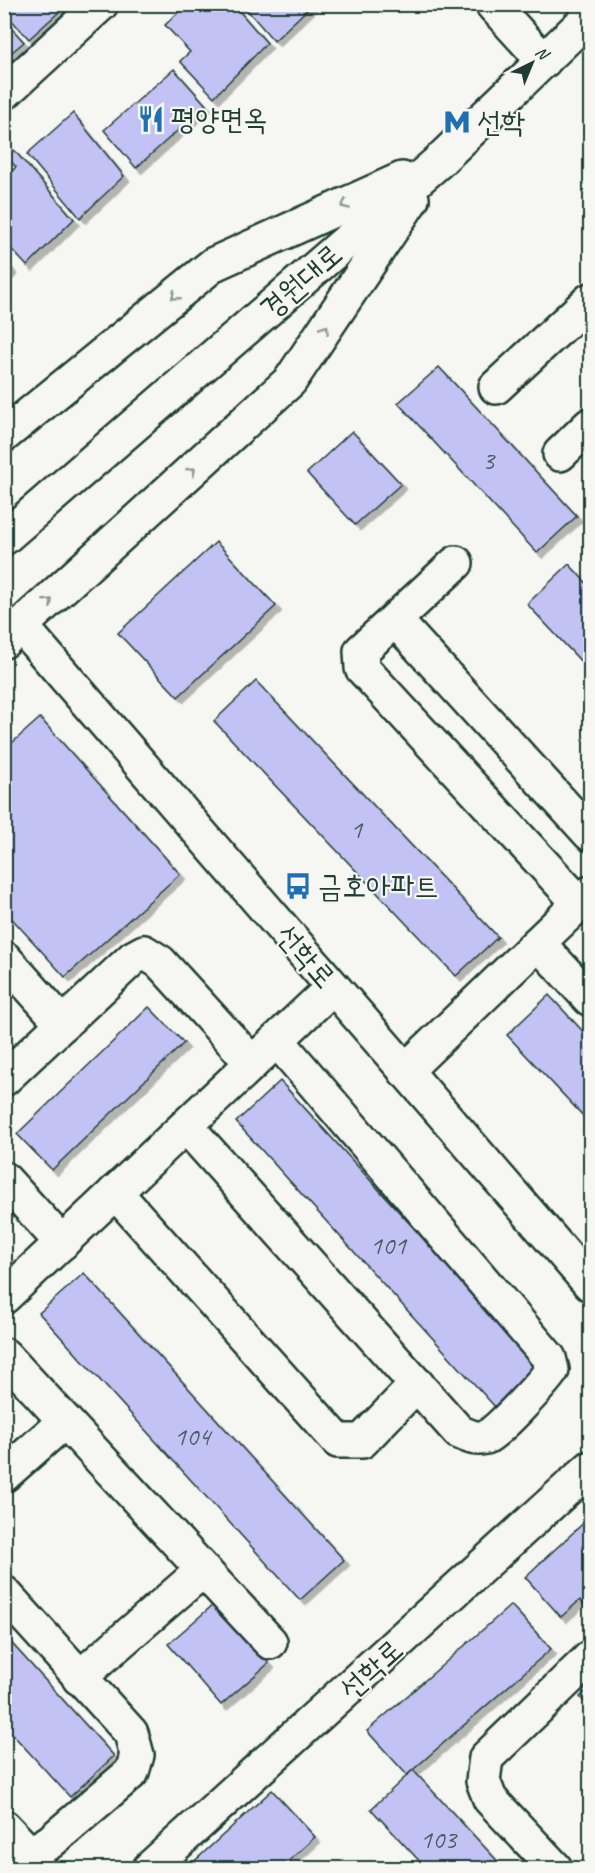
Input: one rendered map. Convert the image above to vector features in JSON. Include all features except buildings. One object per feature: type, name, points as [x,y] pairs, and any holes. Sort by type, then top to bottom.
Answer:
[{"type":"main road","points":[[4,93],[100,4]]},
{"type":"main road","points":[[492,4],[544,61]]},
{"type":"main road","name":"경원대로","points":[[4,538],[437,163],[591,16]]},
{"type":"main road","points":[[4,435],[214,264],[437,163]]},
{"type":"main road","points":[[13,634],[290,381],[437,163]]},
{"type":"main road","points":[[496,387],[591,300]]},
{"type":"main road","points":[[560,454],[591,425]]},
{"type":"main road","points":[[405,1071],[585,898],[362,668],[361,651],[456,563]]},
{"type":"main road","points":[[395,620],[591,834]]},
{"type":"main road","name":"선학로","points":[[13,634],[333,987],[591,1284]]},
{"type":"main road","points":[[538,943],[590,998]]},
{"type":"main road","points":[[4,1079],[133,958],[144,952],[159,962],[252,1063]]},
{"type":"main road","points":[[4,958],[63,1024]]},
{"type":"main road","points":[[4,1297],[333,987]]},
{"type":"main road","points":[[186,1126],[459,1432],[474,1439],[489,1436],[543,1384],[552,1370],[549,1358],[277,1040]]},
{"type":"main road","points":[[4,1179],[62,1242]]},
{"type":"main road","points":[[115,1192],[338,1441],[362,1441],[417,1384]]},
{"type":"main road","points":[[4,1354],[270,1642]]},
{"type":"main road","points":[[4,1475],[65,1420]]},
{"type":"main road","name":"선학로","points":[[150,1869],[591,1468]]},
{"type":"main road","points":[[79,1678],[203,1570]]},
{"type":"main road","points":[[4,1593],[131,1733],[137,1755],[132,1772],[50,1842],[38,1849],[26,1850],[4,1827]]},
{"type":"main road","points":[[555,1869],[490,1799],[483,1781],[486,1758],[591,1658]]},
{"type":"place","name":"평양면옥","points":[[151,119]]},
{"type":"place","name":"선학","points":[[457,122]]},
{"type":"place","name":"금호아파트","points":[[298,886]]}]
